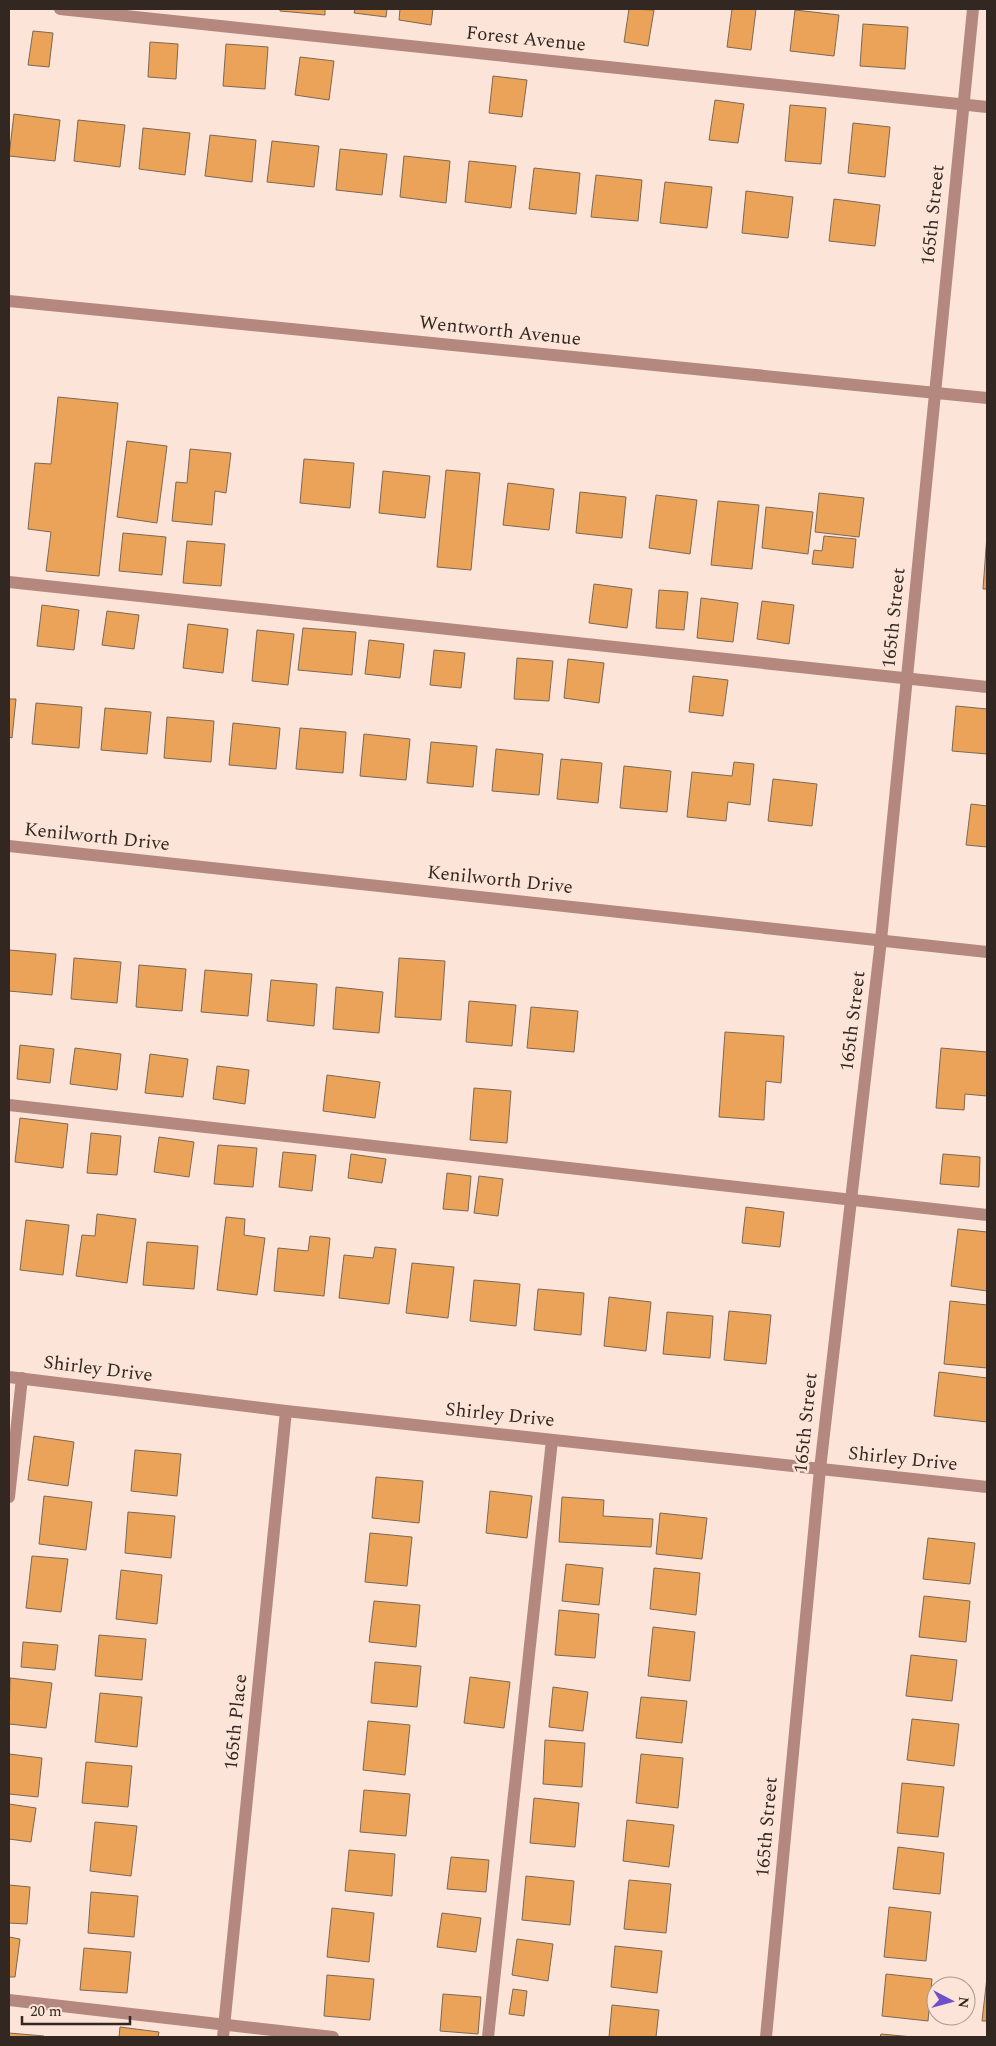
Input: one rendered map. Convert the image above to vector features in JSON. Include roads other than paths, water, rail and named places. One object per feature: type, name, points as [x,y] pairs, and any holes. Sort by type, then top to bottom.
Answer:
[{"type":"street","name":"Forest Avenue","points":[[60,9],[987,107]]},
{"type":"street","name":"165th Street","points":[[766,2037],[820,1469],[881,940],[973,9]]},
{"type":"street","name":"Wentworth Avenue","points":[[9,300],[987,398]]},
{"type":"street","points":[[9,582],[987,687]]},
{"type":"street","name":"Kenilworth Drive","points":[[9,846],[987,952]]},
{"type":"street","points":[[9,1105],[987,1214]]},
{"type":"street","points":[[9,1497],[15,1378]]},
{"type":"street","name":"Shirley Drive","points":[[15,1378],[286,1411],[987,1487]]},
{"type":"street","name":"165th Place","points":[[224,2031],[286,1411]]},
{"type":"street","points":[[488,2037],[552,1440]]},
{"type":"street","points":[[9,2000],[224,2031],[334,2037]]}]
